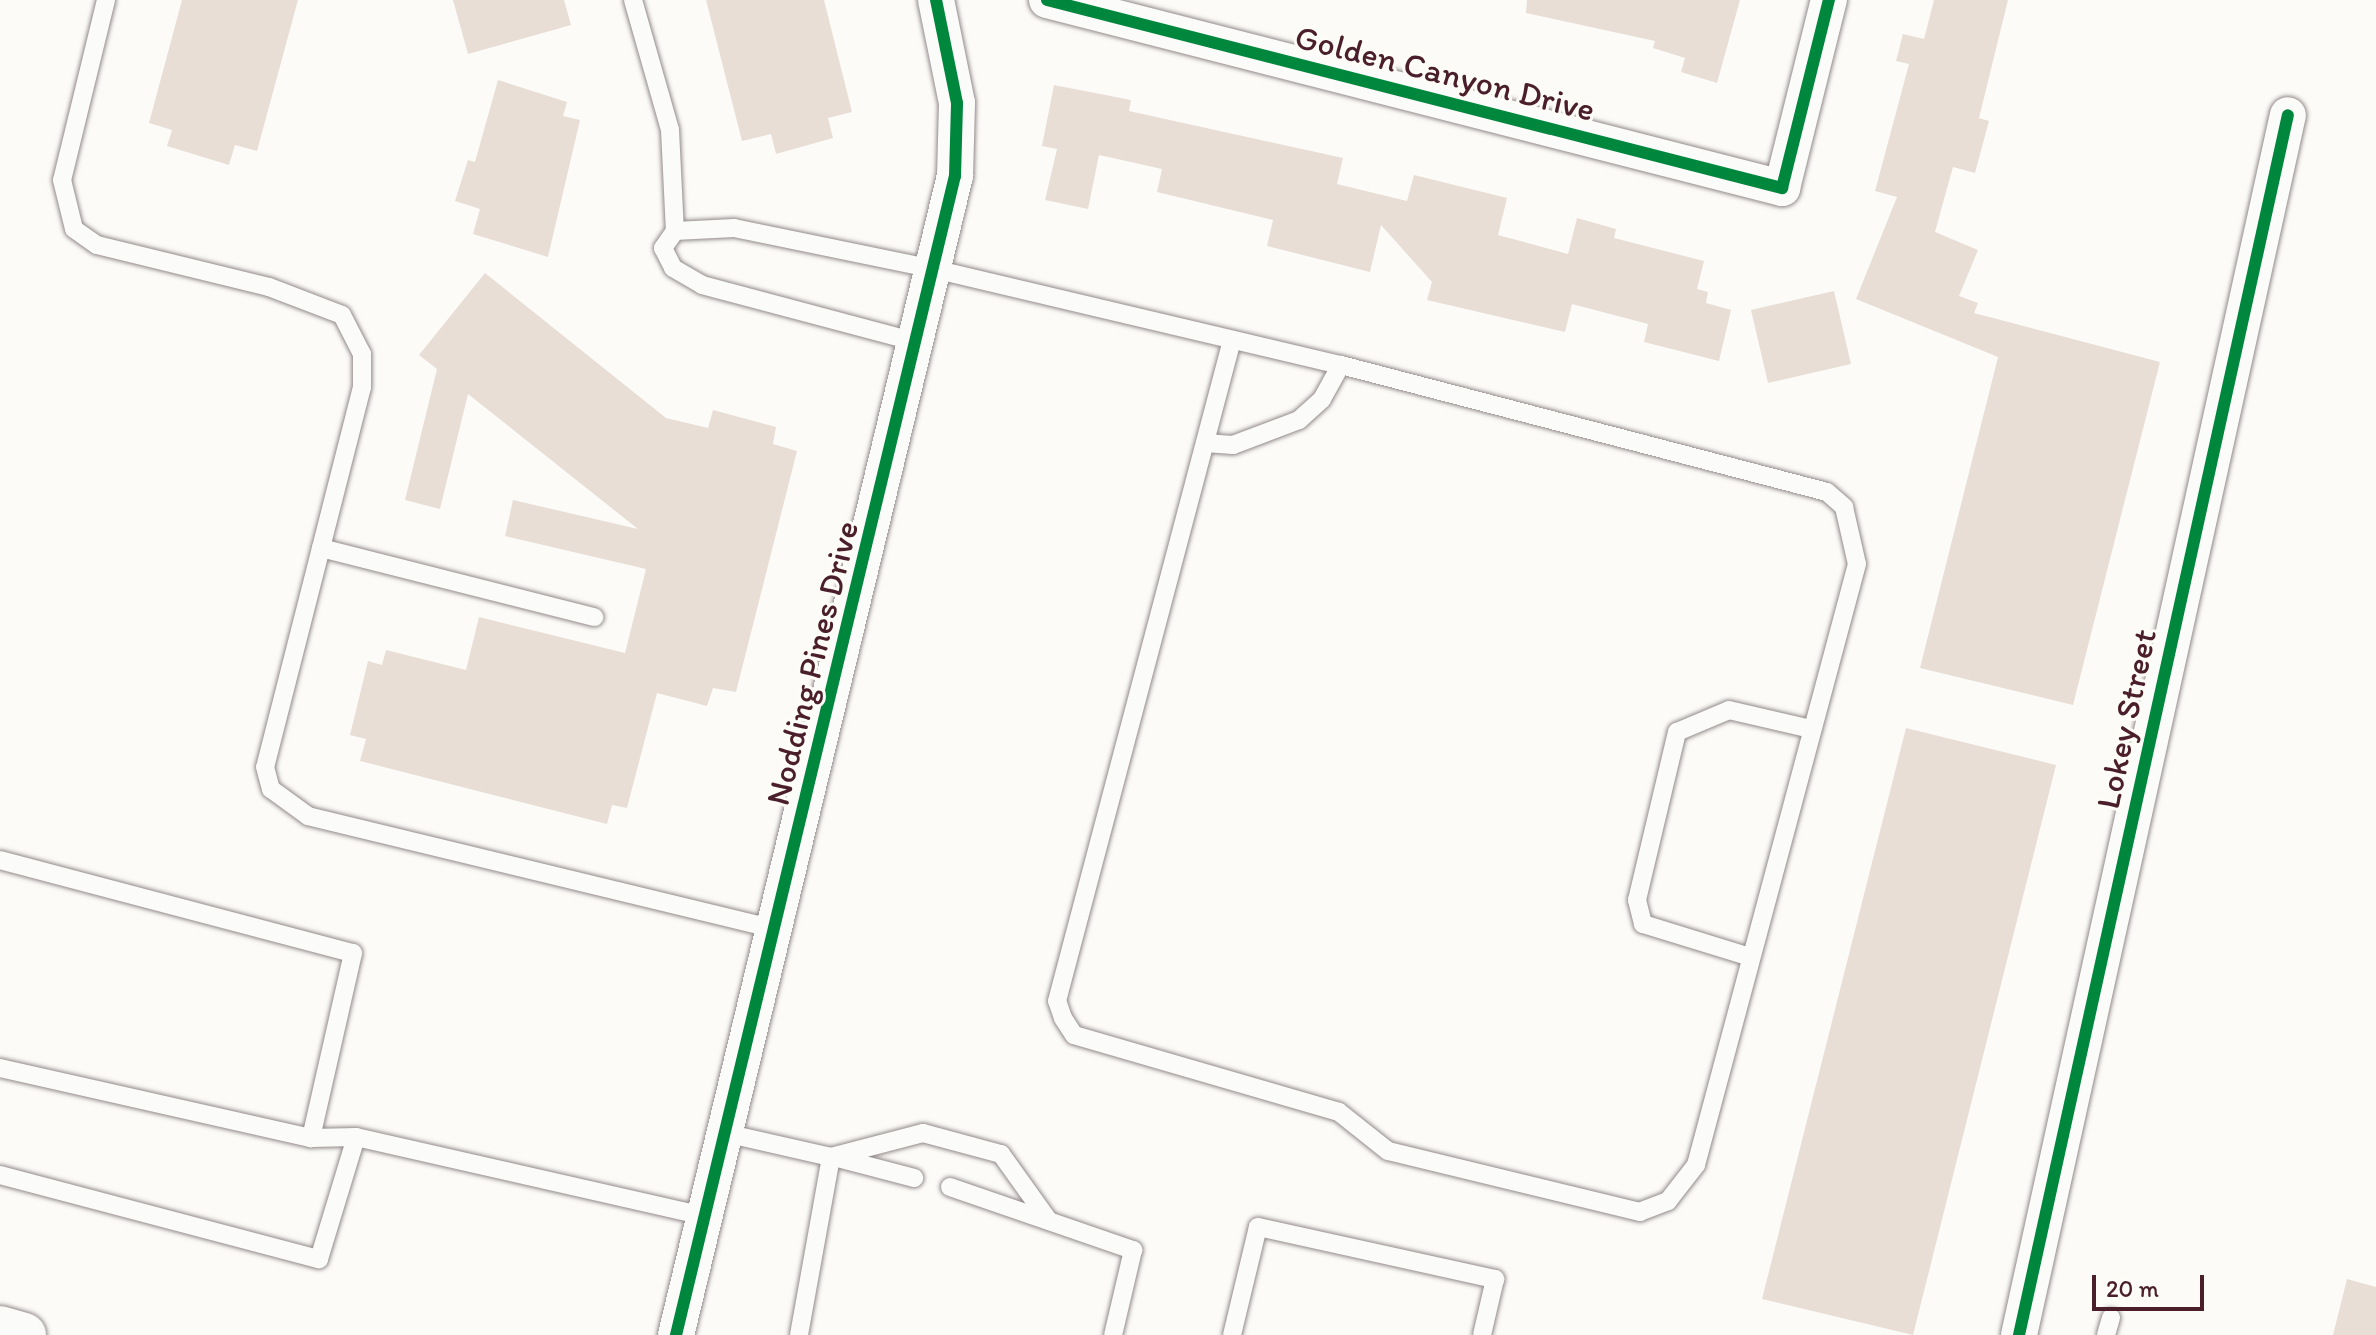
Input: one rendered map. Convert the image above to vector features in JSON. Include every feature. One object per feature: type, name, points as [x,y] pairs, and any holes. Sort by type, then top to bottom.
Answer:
[{"type":"main road","points":[[0,1328],[24,1335]]},
{"type":"street","name":"Golden Canyon Drive","points":[[1047,0],[1782,188],[1829,0]]},
{"type":"street","name":"Nodding Pines Drive","points":[[676,1335],[920,343],[955,176],[957,103],[944,1]]},
{"type":"street","name":"Lokey Street","points":[[2019,1335],[2288,115]]},
{"type":"lane","points":[[106,0],[62,180],[63,202],[74,229],[97,245],[269,287],[342,315],[354,330],[362,387],[265,767],[287,806],[776,929]]},
{"type":"lane","points":[[633,0],[670,130],[675,231],[663,248],[673,268],[702,285],[920,343]]},
{"type":"lane","points":[[675,231],[734,228],[934,269],[1341,365],[1827,492],[1854,531],[1857,564],[1747,956],[1696,1165],[1668,1201],[1640,1212],[1388,1151],[1339,1112],[1074,1035],[1057,1001],[1232,340]]},
{"type":"lane","points":[[1205,443],[1233,445],[1299,420],[1322,399],[1341,365]]},
{"type":"lane","points":[[321,548],[594,617]]},
{"type":"lane","points":[[1747,956],[1643,924],[1637,900],[1677,732],[1729,710],[1811,729]]},
{"type":"lane","points":[[0,860],[353,953],[311,1138]]},
{"type":"lane","points":[[0,1068],[311,1138],[356,1137],[705,1216]]},
{"type":"lane","points":[[725,1133],[914,1178]]},
{"type":"lane","points":[[831,1157],[923,1133],[1001,1154],[1049,1221]]},
{"type":"lane","points":[[0,1175],[319,1259],[356,1137]]},
{"type":"lane","points":[[799,1335],[831,1157]]},
{"type":"lane","points":[[950,1187],[1133,1250],[1113,1335]]},
{"type":"lane","points":[[1232,1335],[1258,1227],[1495,1279],[1482,1335]]},
{"type":"building","points":[[182,0],[298,0],[257,151],[235,145],[229,165],[167,146],[172,130],[149,123]]},
{"type":"building","points":[[453,0],[564,0],[571,25],[468,54]]},
{"type":"building","points":[[706,0],[824,0],[852,112],[828,118],[833,138],[776,154],[771,134],[742,141]]},
{"type":"building","points":[[1527,0],[1740,0],[1717,83],[1681,72],[1685,58],[1653,48],[1655,41],[1526,13]]},
{"type":"building","points":[[1934,0],[2008,0],[1979,118],[1989,121],[1975,173],[1953,167],[1935,232],[1978,250],[1959,296],[1978,303],[1974,313],[2160,362],[2073,705],[1920,668],[1998,357],[1856,299],[1897,197],[1875,191],[1909,64],[1896,61],[1903,34],[1924,39]]},
{"type":"building","points":[[498,80],[567,102],[563,116],[580,120],[548,257],[473,234],[480,209],[455,201],[468,160],[475,162]]},
{"type":"building","points":[[1054,85],[1131,100],[1129,111],[1343,158],[1337,184],[1407,201],[1414,175],[1507,198],[1498,235],[1568,254],[1577,218],[1616,229],[1614,238],[1704,261],[1697,289],[1708,292],[1706,303],[1731,310],[1719,361],[1644,342],[1648,324],[1572,304],[1565,332],[1427,300],[1432,282],[1381,225],[1370,272],[1267,246],[1273,220],[1157,192],[1162,169],[1099,155],[1088,209],[1045,200],[1057,149],[1042,146]]},
{"type":"building","points":[[485,273],[666,418],[708,428],[713,410],[776,427],[773,444],[797,451],[736,692],[713,688],[707,706],[657,693],[627,808],[612,805],[607,824],[360,761],[366,739],[350,735],[368,661],[382,665],[386,650],[466,670],[479,617],[625,653],[646,569],[505,536],[513,500],[638,529],[468,394],[440,509],[405,500],[437,369],[419,355]]},
{"type":"building","points":[[1834,291],[1851,364],[1768,383],[1751,310]]},
{"type":"building","points":[[1906,728],[2056,765],[1913,1335],[1762,1299]]},
{"type":"building","points":[[2347,1279],[2376,1287],[2376,1335],[2333,1335]]},
{"type":"cycle path","points":[[676,1335],[955,176],[957,103],[936,0]]},
{"type":"cycle path","points":[[1047,0],[1782,188],[1829,0]]},
{"type":"cycle path","points":[[2019,1335],[2288,115]]}]
